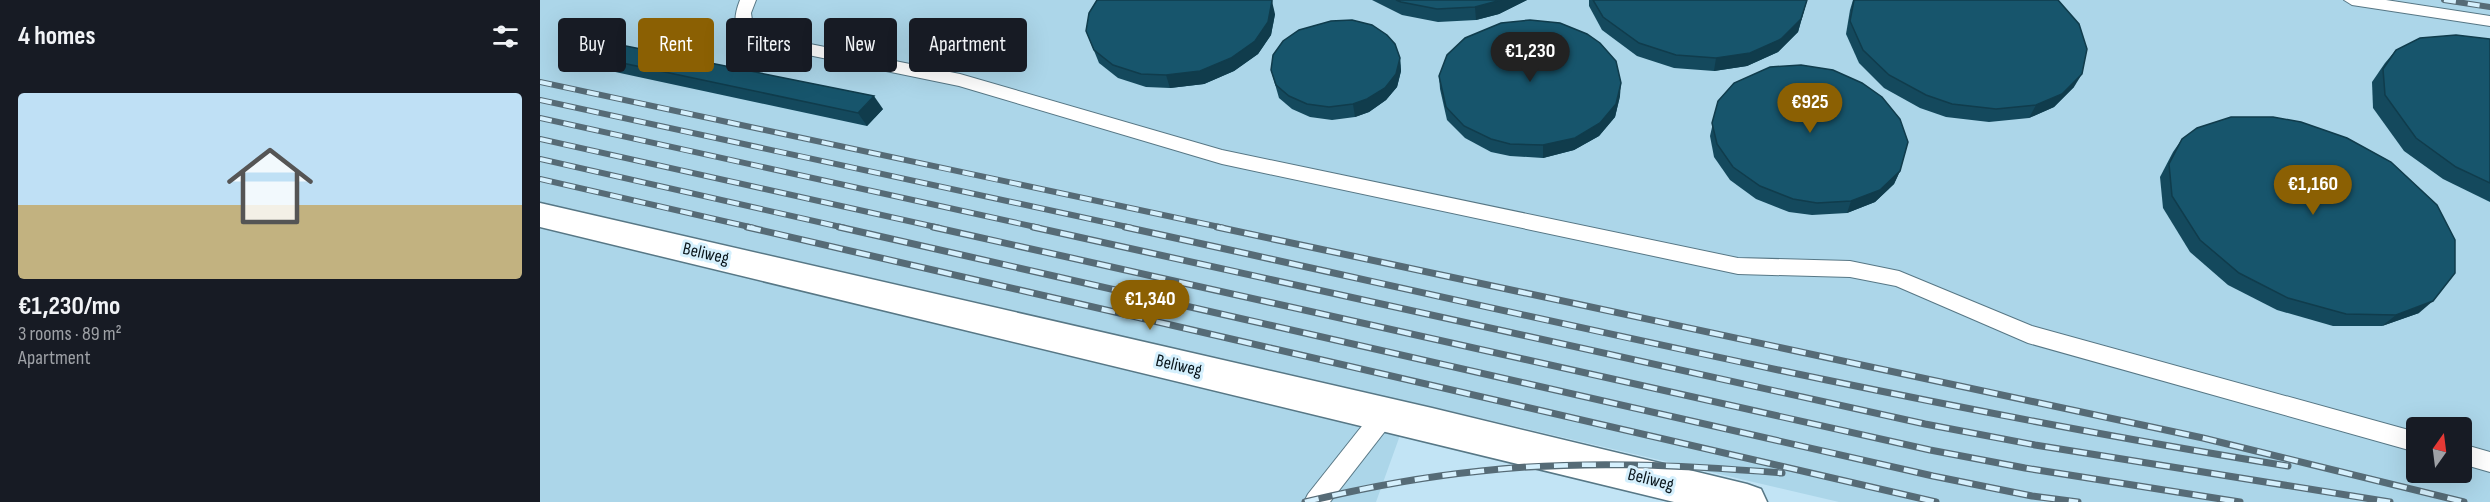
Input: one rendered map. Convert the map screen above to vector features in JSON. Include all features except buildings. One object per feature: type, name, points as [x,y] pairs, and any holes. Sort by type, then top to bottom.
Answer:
[{"type":"street","name":"Beliweg","points":[[540,215],[1385,414],[1747,502]]},
{"type":"lane","points":[[748,0],[743,13],[745,32],[760,40],[960,80],[1222,157],[1738,266],[1850,269],[1899,279],[2028,334],[2406,439]]},
{"type":"lane","points":[[2352,0],[2490,21]]},
{"type":"lane","points":[[1316,502],[1385,414]]},
{"type":"lane","points":[[2472,457],[2490,462]]},
{"type":"shaded area","points":[[540,0],[2490,0],[2490,502],[1839,502],[1412,402],[1376,502],[540,502]]},
{"type":"railway","points":[[2444,0],[2490,7]]},
{"type":"railway","points":[[540,82],[1224,228]]},
{"type":"railway","points":[[540,100],[1132,228]]},
{"type":"railway","points":[[540,118],[1040,228]]},
{"type":"railway","points":[[540,139],[940,228]]},
{"type":"railway","points":[[540,159],[845,228]]},
{"type":"railway","points":[[540,179],[754,228]]},
{"type":"railway","points":[[747,227],[1936,502]]},
{"type":"railway","points":[[839,227],[1933,476],[2032,496],[2078,502]]},
{"type":"railway","points":[[933,227],[1930,450],[2025,468],[2240,502]]},
{"type":"railway","points":[[1033,227],[1925,424],[2035,445],[2390,502]]},
{"type":"railway","points":[[1125,227],[1850,385],[1996,414],[2288,466]]},
{"type":"railway","points":[[1217,227],[2203,438],[2464,502]]},
{"type":"railway","points":[[1305,502],[1414,480],[1459,473],[1519,468],[1632,465],[1782,473]]}]
